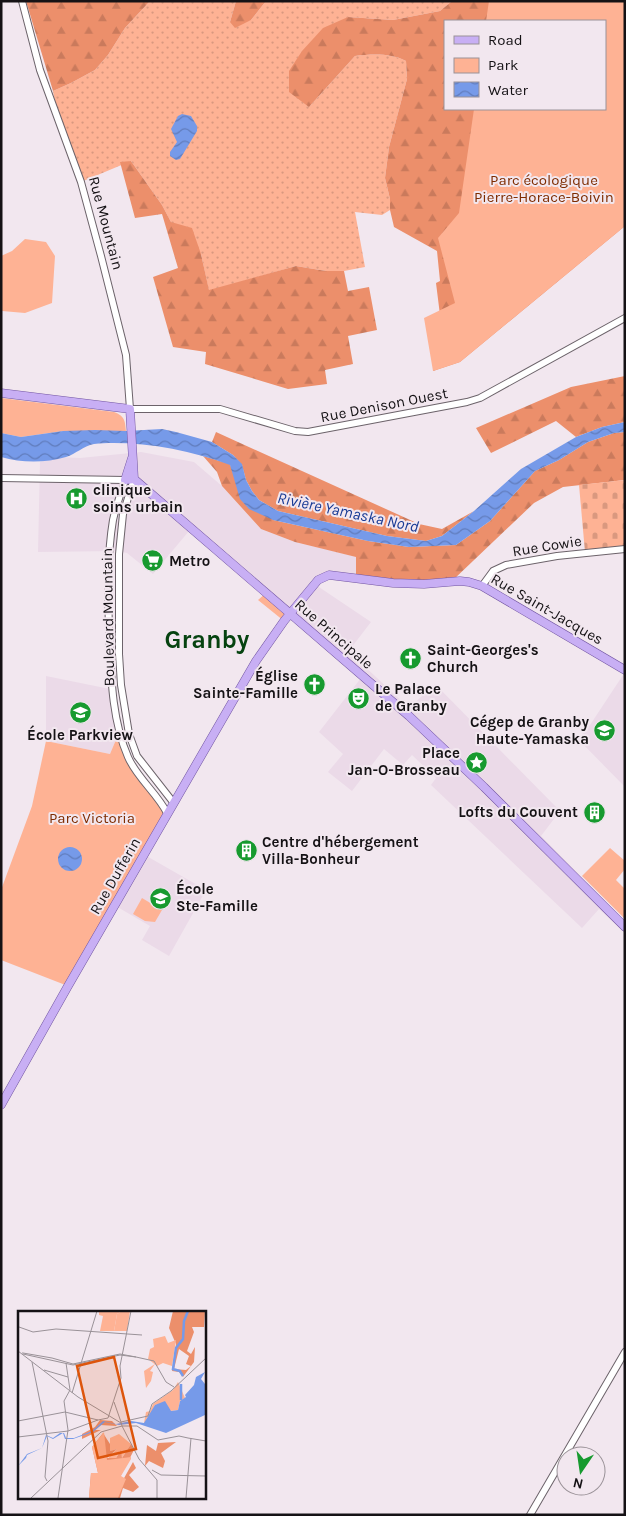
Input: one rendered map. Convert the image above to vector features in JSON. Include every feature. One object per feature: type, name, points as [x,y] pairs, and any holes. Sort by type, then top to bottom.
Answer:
[{"type":"main road","points":[[1,393],[130,409]]},
{"type":"main road","name":"Rue Mountain","points":[[130,409],[134,479]]},
{"type":"main road","name":"Rue Mountain","points":[[125,480],[132,458]]},
{"type":"main road","points":[[125,480],[134,479]]},
{"type":"main road","name":"Rue Principale","points":[[134,479],[432,737],[625,927]]},
{"type":"main road","name":"Rue Saint-Jacques","points":[[290,614],[318,580],[329,575],[394,583],[469,582],[482,586],[625,670]]},
{"type":"main road","name":"Rue Dufferin","points":[[1,1105],[173,802],[256,661],[290,614]]},
{"type":"street","name":"Rue Mountain","points":[[22,1],[40,70],[81,182],[101,256],[126,355],[130,409]]},
{"type":"street","name":"Rue Denison Ouest","points":[[130,409],[220,409],[295,431],[308,432],[480,398],[625,318]]},
{"type":"street","points":[[1,478],[125,480]]},
{"type":"street","name":"Boulevard Mountain","points":[[134,479],[123,514],[119,548],[118,600],[121,685],[129,734],[137,756],[173,802]]},
{"type":"street","name":"Boulevard Mountain","points":[[125,480],[113,521],[110,554],[108,599],[112,684],[120,731],[129,759],[161,801],[167,813]]},
{"type":"street","name":"Rue Cowie","points":[[482,586],[493,571],[506,565],[558,556],[625,549]]},
{"type":"street","points":[[530,1515],[625,1352]]},
{"type":"shaded area","points":[[141,452],[194,462],[222,486],[261,529],[295,542],[357,557],[356,577],[330,572],[319,575],[310,581],[371,622],[348,652],[409,708],[435,684],[560,811],[541,836],[625,921],[625,933],[599,909],[582,928],[431,785],[436,778],[412,755],[403,765],[384,749],[352,791],[328,772],[343,754],[319,732],[361,678],[189,531],[153,574],[127,553],[117,551],[38,552],[40,462],[57,457],[80,458]]},
{"type":"shaded area","name":"Cégep de Granby Haute-Yamaska","points":[[625,672],[625,787],[578,739],[590,725]]},
{"type":"shaded area","name":"École Parkview","points":[[46,676],[110,689],[118,735],[110,754],[46,741]]},
{"type":"shaded area","name":"École Ste-Famille","points":[[143,854],[206,890],[169,956],[142,940],[150,926],[114,905]]},
{"type":"green space","points":[[26,1],[150,1],[125,28],[108,55],[95,70],[53,91]]},
{"type":"green space","points":[[150,1],[236,1],[230,22],[251,20],[266,1],[452,1],[440,11],[393,20],[348,17],[309,107],[355,56],[381,55],[406,61],[407,79],[389,147],[385,178],[390,199],[390,210],[382,215],[355,212],[365,267],[344,271],[326,271],[296,266],[209,291],[201,254],[171,222],[162,205],[131,161],[81,182],[59,124],[53,91],[95,70],[108,55],[125,28]]},
{"type":"green space","points":[[236,1],[266,1],[251,20],[235,28],[230,22]]},
{"type":"green space","name":"Parc écologique Pierre-Horace-Boivin","points":[[452,1],[625,1],[625,226],[460,362],[433,371],[440,315],[436,283],[440,281],[437,251],[394,227],[385,178],[389,147],[407,79],[406,61],[381,55],[355,56],[309,107],[289,92],[289,71],[302,51],[323,28],[348,17],[393,20],[440,11]]},
{"type":"green space","name":"Parc écologique Pierre-Horace-Boivin","points":[[489,1],[625,1],[625,226],[460,362],[433,371],[424,318],[455,303],[438,238],[459,213],[474,110],[606,110],[606,20],[486,20]]},
{"type":"green space","points":[[131,161],[162,205],[171,222],[192,228],[201,254],[209,290],[296,266],[326,271],[344,271],[348,291],[369,287],[377,330],[348,336],[353,364],[325,370],[327,384],[288,389],[205,364],[206,352],[173,347],[153,277],[178,268],[162,214],[135,218],[120,162]]},
{"type":"green space","points":[[25,239],[46,242],[55,256],[52,303],[25,313],[2,311],[1,256],[12,251]]},
{"type":"green space","points":[[625,376],[625,422],[602,427],[576,437],[556,421],[491,453],[476,428],[571,387]]},
{"type":"green space","points":[[1,398],[114,412],[124,419],[126,431],[63,431],[21,437],[1,433]]},
{"type":"green space","points":[[216,432],[419,524],[442,529],[474,511],[442,536],[426,541],[387,536],[278,511],[259,500],[246,480],[242,465],[233,455],[212,442]]},
{"type":"green space","points":[[625,432],[625,480],[563,487],[534,503],[452,581],[424,584],[356,577],[356,557],[295,542],[261,529],[222,486],[217,472],[203,456],[230,464],[235,478],[273,520],[368,541],[409,547],[456,545],[490,521],[535,471],[559,460],[588,442],[614,433]]},
{"type":"green space","points":[[625,480],[625,548],[585,552],[579,485]]},
{"type":"green space","points":[[266,593],[290,614],[284,621],[258,600]]},
{"type":"green space","name":"Parc Victoria","points":[[118,735],[128,761],[166,812],[68,986],[1,960],[1,890],[32,806],[46,741],[110,754]]},
{"type":"green space","points":[[610,848],[625,861],[625,869],[616,880],[625,889],[625,919],[582,876]]},
{"type":"green space","points":[[142,898],[162,910],[155,922],[145,921],[133,914]]},
{"type":"water","points":[[182,114],[191,116],[197,126],[197,131],[180,159],[176,160],[170,156],[170,152],[177,142],[171,129],[178,116]]},
{"type":"water","name":"Rivière Yamaska Nord","points":[[625,422],[625,432],[614,433],[588,442],[559,460],[535,471],[490,521],[456,545],[409,547],[368,541],[273,520],[249,509],[240,499],[230,465],[172,449],[143,444],[104,443],[90,445],[70,456],[58,459],[25,461],[1,457],[1,433],[21,437],[63,431],[162,429],[212,442],[233,455],[242,464],[246,480],[259,500],[278,511],[387,536],[426,541],[442,536],[474,511],[521,469],[576,437],[602,427]]},
{"type":"water","points":[[70,847],[75,848],[81,854],[81,864],[75,870],[70,871],[65,870],[59,864],[58,859],[59,854],[65,848]]},
{"type":"place","name":"clinique soins urbain","points":[[77,499]]},
{"type":"place","name":"Metro","points":[[153,561]]},
{"type":"place","name":"Saint-Georges's Church","points":[[411,659]]},
{"type":"place","name":"Église Sainte-Famille","points":[[314,685]]},
{"type":"place","name":"Le Palace de Granby","points":[[359,698]]},
{"type":"place","name":"École Parkview","points":[[80,712]]},
{"type":"place","name":"Cégep de Granby Haute-Yamaska","points":[[605,731]]},
{"type":"place","name":"Place Jan-O-Brosseau","points":[[476,762]]},
{"type":"place","name":"Lofts du Couvent","points":[[594,812]]},
{"type":"place","name":"Centre d'hébergement Villa-Bonheur","points":[[246,851]]},
{"type":"place","name":"École Ste-Famille","points":[[160,898]]},
{"type":"district","name":"Granby","points":[[207,639]]}]
